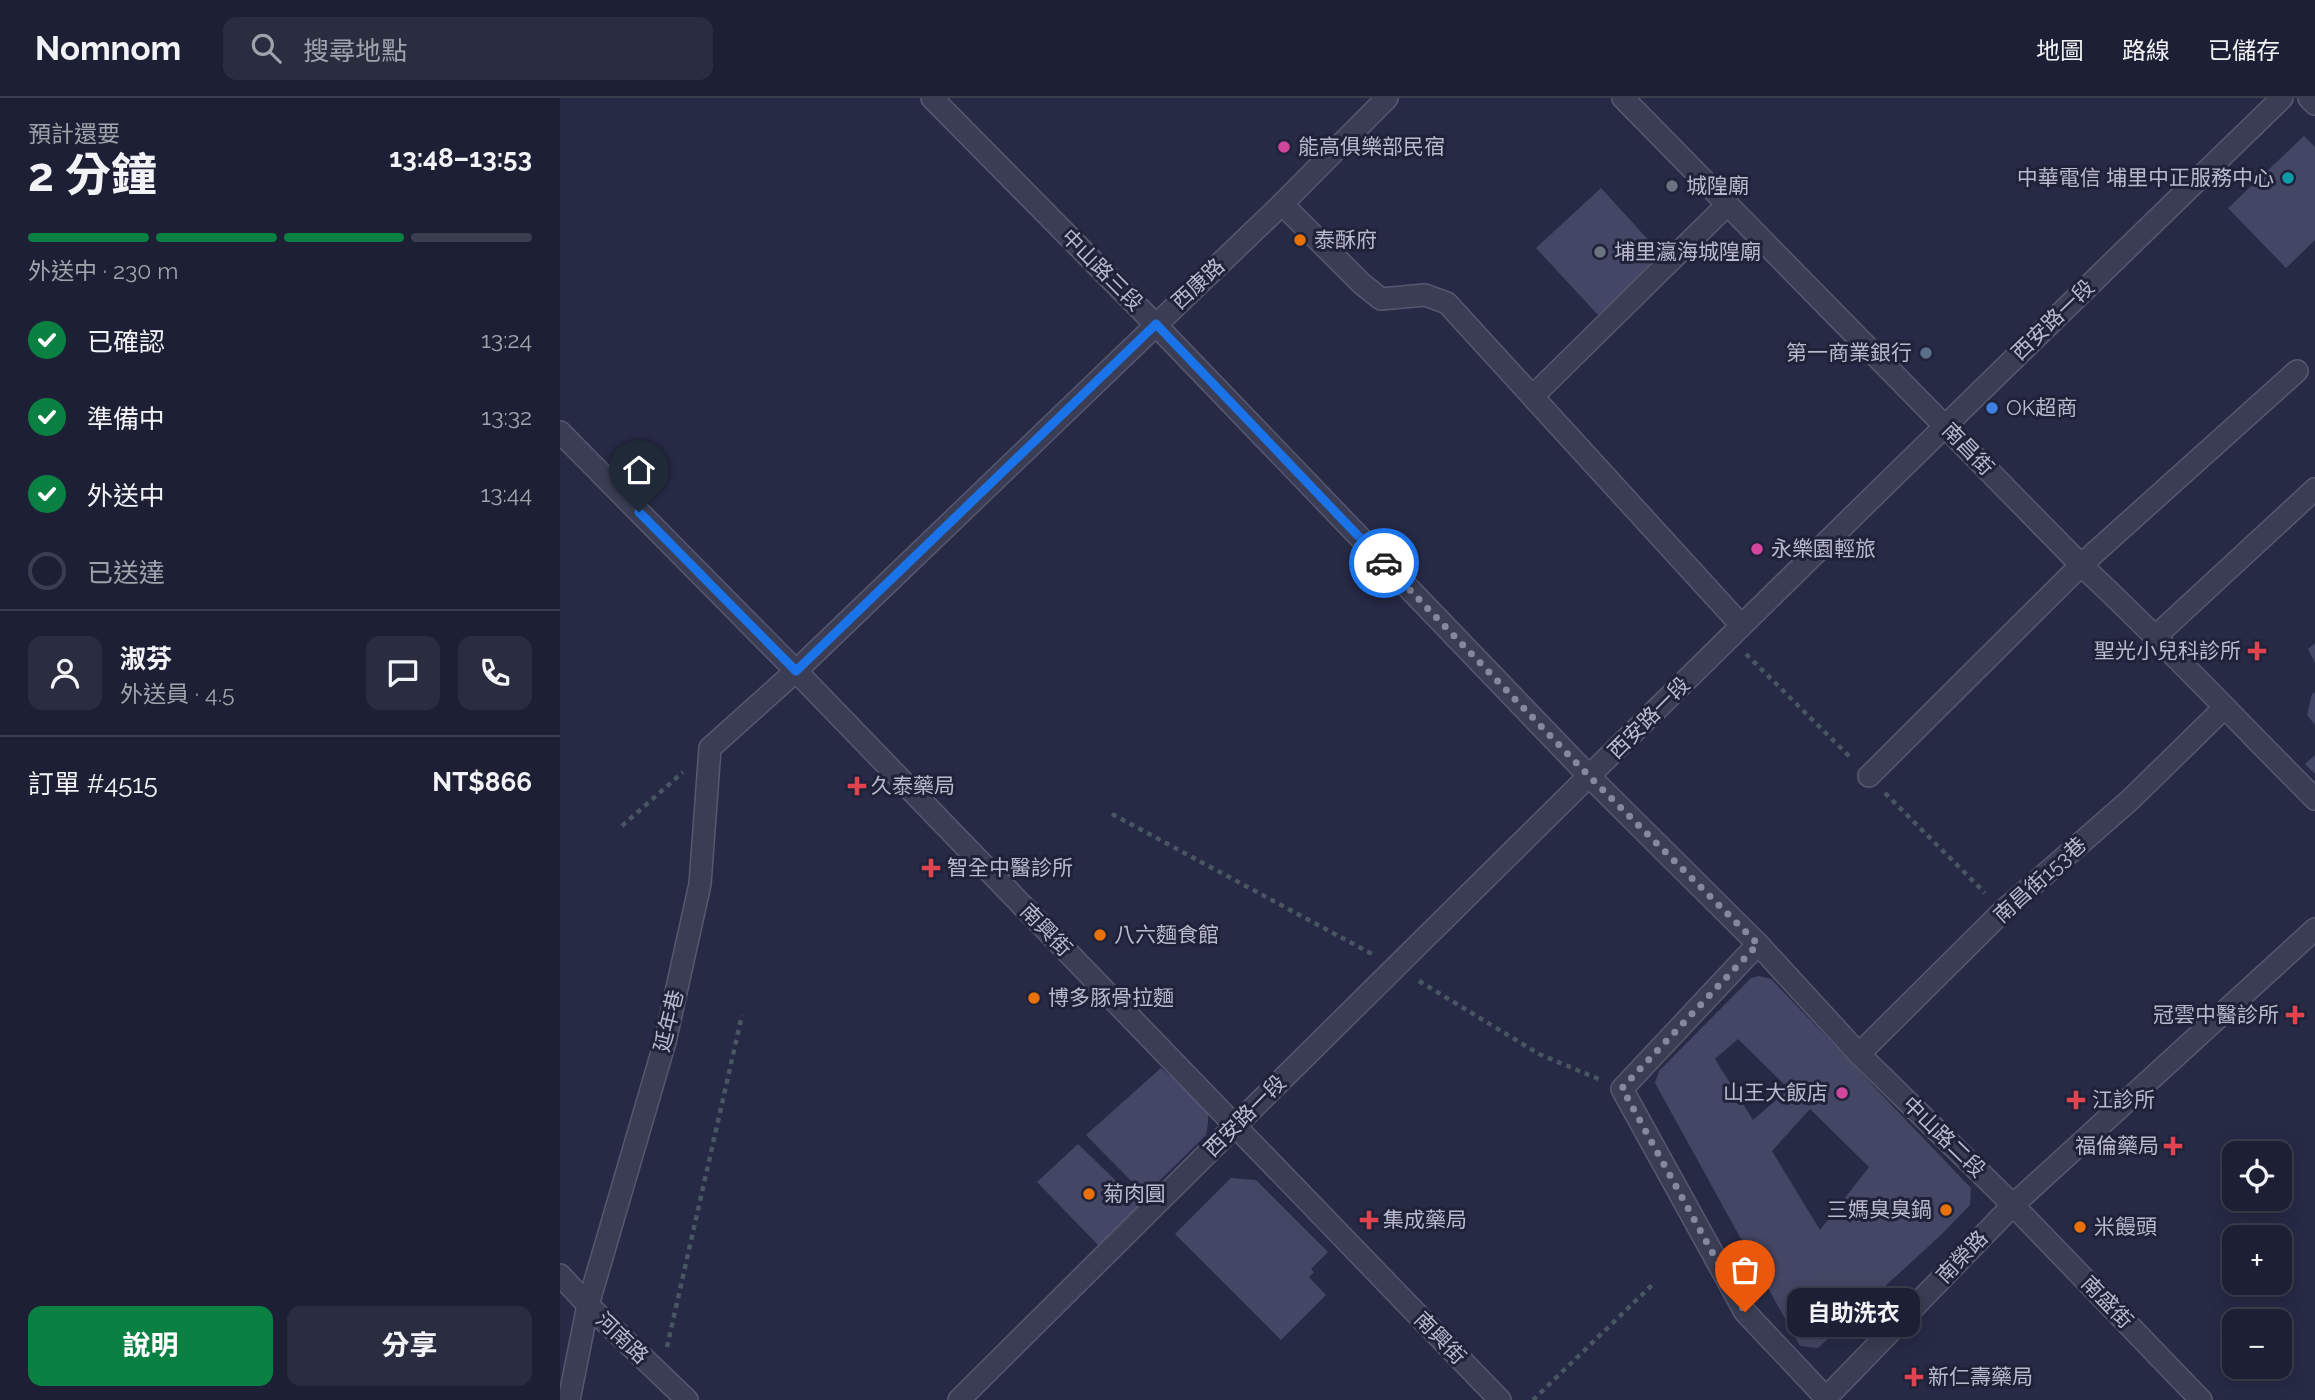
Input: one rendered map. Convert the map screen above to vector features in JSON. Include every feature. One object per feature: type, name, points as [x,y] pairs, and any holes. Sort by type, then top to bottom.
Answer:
[{"type":"street","name":"中山路三段","points":[[932,98],[1156,324],[1589,776]]},
{"type":"street","name":"西康路","points":[[796,671],[1282,205],[1387,98]]},
{"type":"street","name":"南昌街","points":[[1623,98],[2081,565],[2157,635],[2224,708],[2315,799]]},
{"type":"street","name":"西安路一段","points":[[959,1400],[1944,425],[2282,98]]},
{"type":"street","points":[[2309,98],[2315,104]]},
{"type":"street","points":[[1282,205],[1362,284],[1381,299],[1424,295],[1447,303],[1741,625]]},
{"type":"street","points":[[1533,397],[1728,205]]},
{"type":"street","points":[[1869,776],[2081,565],[2297,371]]},
{"type":"street","name":"南興街","points":[[560,432],[796,671],[1500,1400]]},
{"type":"street","points":[[2157,635],[2315,489]]},
{"type":"street","points":[[710,748],[796,671]]},
{"type":"street","name":"南昌街153巷","points":[[1859,1054],[2003,911],[2130,800],[2224,708]]},
{"type":"street","name":"延年巷","points":[[569,1400],[588,1305],[665,1042],[700,884],[710,748]]},
{"type":"street","name":"中山路二段","points":[[1589,776],[1758,944],[1859,1054],[2013,1205]]},
{"type":"street","points":[[2013,1205],[2315,929]]},
{"type":"street","points":[[1758,944],[1622,1088],[1745,1312],[1826,1399]]},
{"type":"street","name":"南榮路","points":[[1826,1399],[2013,1205]]},
{"type":"street","name":"南盛街","points":[[2013,1205],[2201,1400]]},
{"type":"street","name":"河南路","points":[[560,1275],[687,1400]]},
{"type":"path","points":[[622,826],[710,748]]},
{"type":"path","points":[[1112,814],[1395,966],[1539,1054],[1622,1088]]},
{"type":"path","points":[[661,1375],[742,1015]]},
{"type":"path","points":[[1533,1400],[1652,1285]]},
{"type":"building","name":"中華電信 埔里中正服務中心","points":[[2304,136],[2315,147],[2315,240],[2286,268],[2228,208]]},
{"type":"building","name":"埔里瀛海城隍廟","points":[[1601,188],[1663,256],[1598,315],[1536,248]]},
{"type":"building","points":[[2315,643],[2315,663],[2308,649]]},
{"type":"building","points":[[2315,692],[2315,725],[2307,715],[2312,694]]},
{"type":"building","points":[[2315,755],[2315,774],[2305,764]]},
{"type":"building","points":[[1759,976],[1771,979],[1971,1188],[1970,1205],[1818,1348],[1800,1346],[1655,1083],[1659,1071],[1751,978]],"holes":[[[1738,1039],[1789,1089],[1753,1120],[1715,1059]],[[1810,1109],[1869,1167],[1820,1230],[1772,1151]]]},
{"type":"building","points":[[1161,1068],[1208,1110],[1208,1123],[1206,1135],[1145,1195],[1086,1135]]},
{"type":"building","name":"菊肉圓","points":[[1078,1144],[1142,1206],[1102,1249],[1037,1182]]},
{"type":"building","points":[[1231,1178],[1256,1180],[1328,1252],[1311,1269],[1314,1272],[1309,1277],[1326,1295],[1281,1340],[1175,1234]]},
{"type":"way so far","points":[[1384,563],[1589,776],[1758,944],[1622,1088],[1745,1312]]},
{"type":"place","name":"能高俱樂部民宿","points":[[1284,147]]},
{"type":"place","name":"中華電信 埔里中正服務中心","points":[[2288,178]]},
{"type":"place","name":"城隍廟","points":[[1672,186]]},
{"type":"place","name":"泰酥府","points":[[1300,240]]},
{"type":"place","name":"埔里瀛海城隍廟","points":[[1600,252]]},
{"type":"place","name":"第一商業銀行","points":[[1926,353]]},
{"type":"place","name":"OK超商","points":[[1992,408]]},
{"type":"place","name":"永樂園輕旅","points":[[1757,549]]},
{"type":"place","name":"聖光小兒科診所","points":[[2257,651]]},
{"type":"place","name":"久泰藥局","points":[[857,786]]},
{"type":"place","name":"智全中醫診所","points":[[931,868]]},
{"type":"place","name":"八六麵食館","points":[[1100,935]]},
{"type":"place","name":"博多豚骨拉麵","points":[[1034,998]]},
{"type":"place","name":"冠雲中醫診所","points":[[2295,1015]]},
{"type":"place","name":"山王大飯店","points":[[1842,1093]]},
{"type":"place","name":"江診所","points":[[2076,1100]]},
{"type":"place","name":"福倫藥局","points":[[2173,1146]]},
{"type":"place","name":"菊肉圓","points":[[1089,1194]]},
{"type":"place","name":"三媽臭臭鍋","points":[[1946,1210]]},
{"type":"place","name":"集成藥局","points":[[1369,1220]]},
{"type":"place","name":"米饅頭","points":[[2080,1227]]},
{"type":"place","name":"自助洗衣","points":[[1745,1312]]},
{"type":"place","name":"新仁壽藥局","points":[[1914,1377]]},
{"type":"route","points":[[639,512],[796,671],[1156,324],[1384,563]]}]
